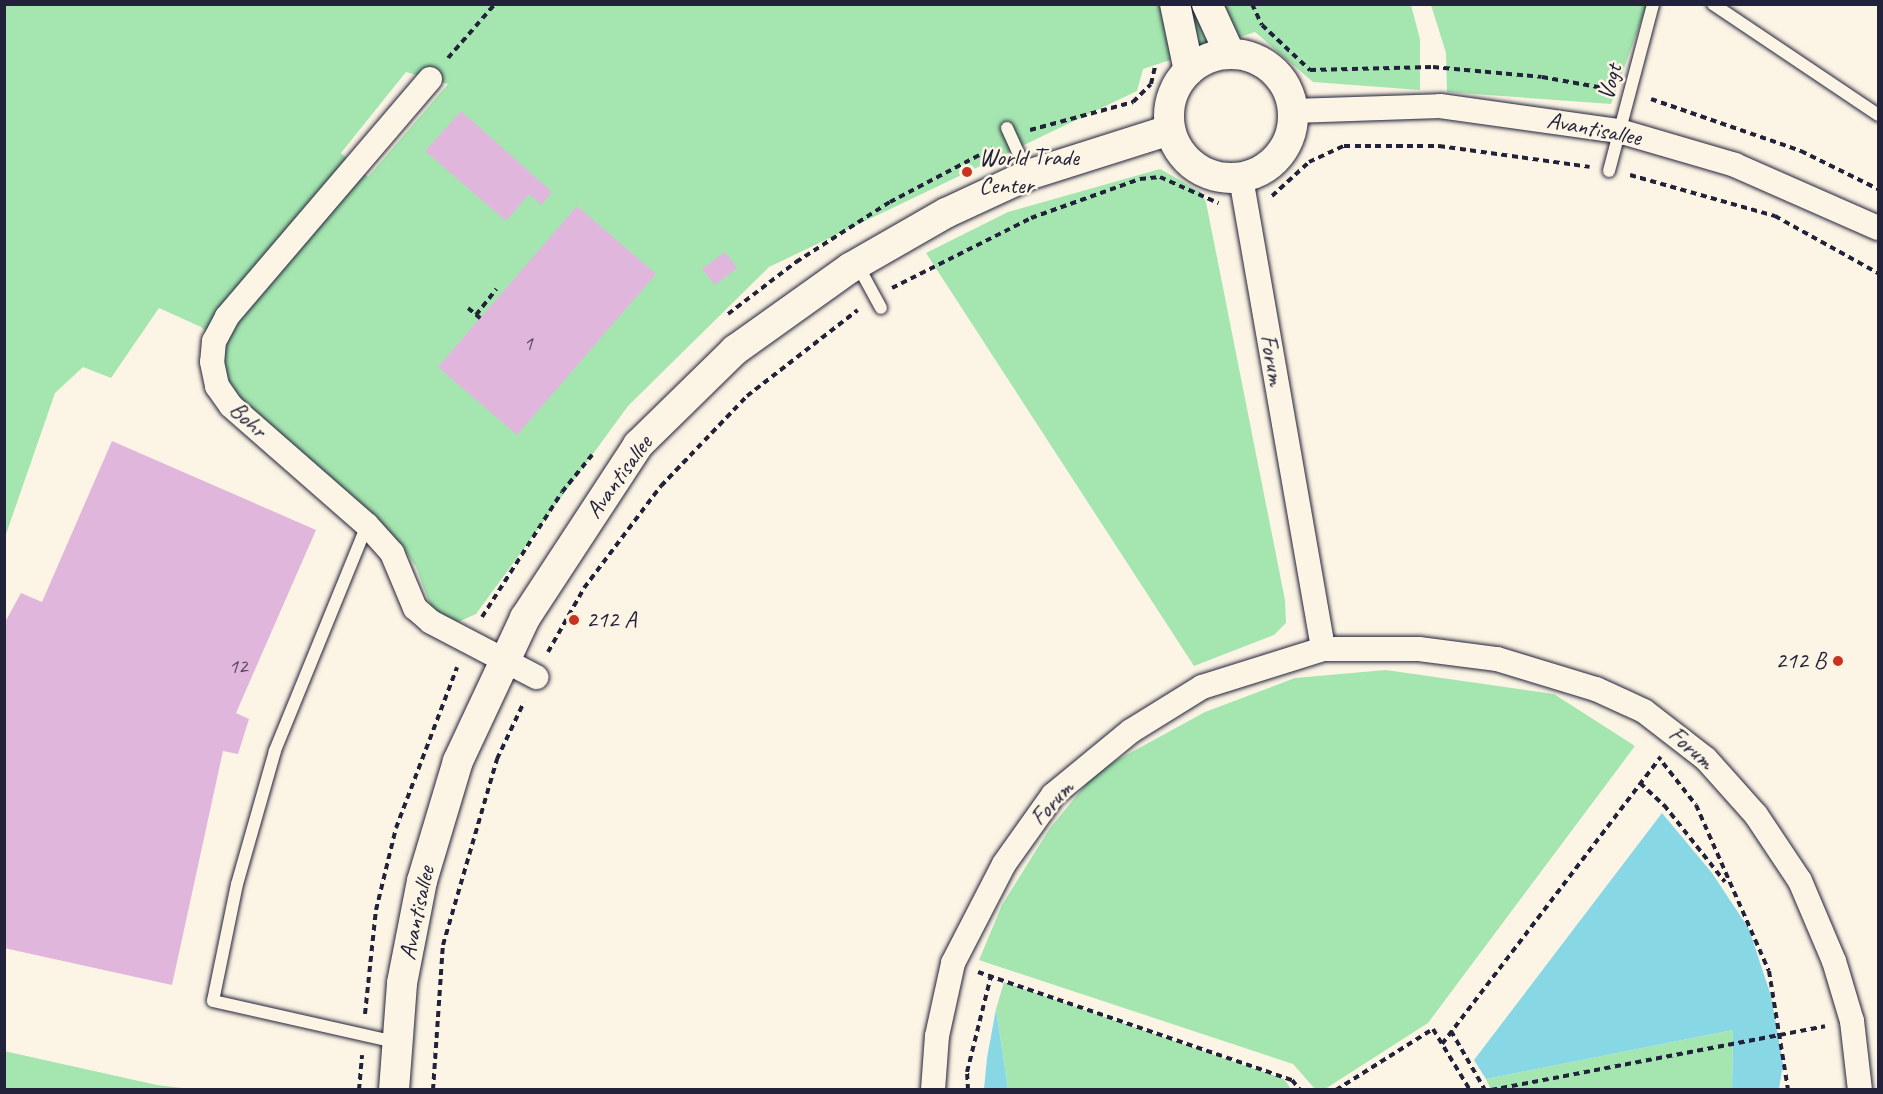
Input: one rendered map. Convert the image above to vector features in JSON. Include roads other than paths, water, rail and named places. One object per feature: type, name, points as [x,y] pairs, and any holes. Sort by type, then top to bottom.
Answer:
[{"type":"street","points":[[1175,4],[1189,70]]},
{"type":"street","points":[[1207,4],[1230,54]]},
{"type":"street","points":[[1230,54],[1265,62],[1288,91],[1293,111],[1290,135],[1278,157],[1258,172],[1243,192],[1200,170],[1178,149],[1170,130],[1170,105],[1189,70],[1212,57],[1230,54]]},
{"type":"street","name":"Bohr","points":[[430,79],[227,317],[214,341],[212,362],[218,386],[231,406],[367,525],[392,553],[415,608],[501,662],[536,677]]},
{"type":"street","name":"Avantisallee","points":[[1293,111],[1440,106],[1619,131],[1735,165],[1878,228]]},
{"type":"street","name":"Avantisallee","points":[[394,1089],[395,1042],[422,881],[443,804],[501,662],[573,541],[638,445],[735,350],[857,264],[946,213],[1028,176],[1170,130]]},
{"type":"street","name":"Forum","points":[[1243,192],[1323,649]]},
{"type":"street","name":"Forum","points":[[933,1089],[937,1036],[953,963],[1004,864],[1053,795],[1131,731],[1202,687],[1323,649],[1419,649],[1497,659],[1596,689],[1644,711],[1686,740],[1756,814],[1800,881],[1834,961],[1852,1021],[1860,1089]]},
{"type":"lane","name":"Vogt","points":[[1610,171],[1653,4]]},
{"type":"lane","points":[[1713,4],[1878,115]]},
{"type":"lane","points":[[1009,133],[1028,176]]},
{"type":"lane","points":[[857,264],[878,303]]},
{"type":"lane","points":[[367,525],[275,752],[237,884],[213,1001],[395,1042]]},
{"type":"water","points":[[1662,813],[1712,873],[1749,929],[1771,996],[1783,1064],[1779,1089],[1732,1089],[1733,1030],[1486,1079],[1474,1060]]},
{"type":"water","points":[[996,1009],[1008,1089],[984,1089],[987,1058]]},
{"type":"place","name":"World Trade Center","points":[[967,172]]},
{"type":"place","name":"212 A","points":[[574,620]]},
{"type":"place","name":"212 B","points":[[1838,661]]}]
